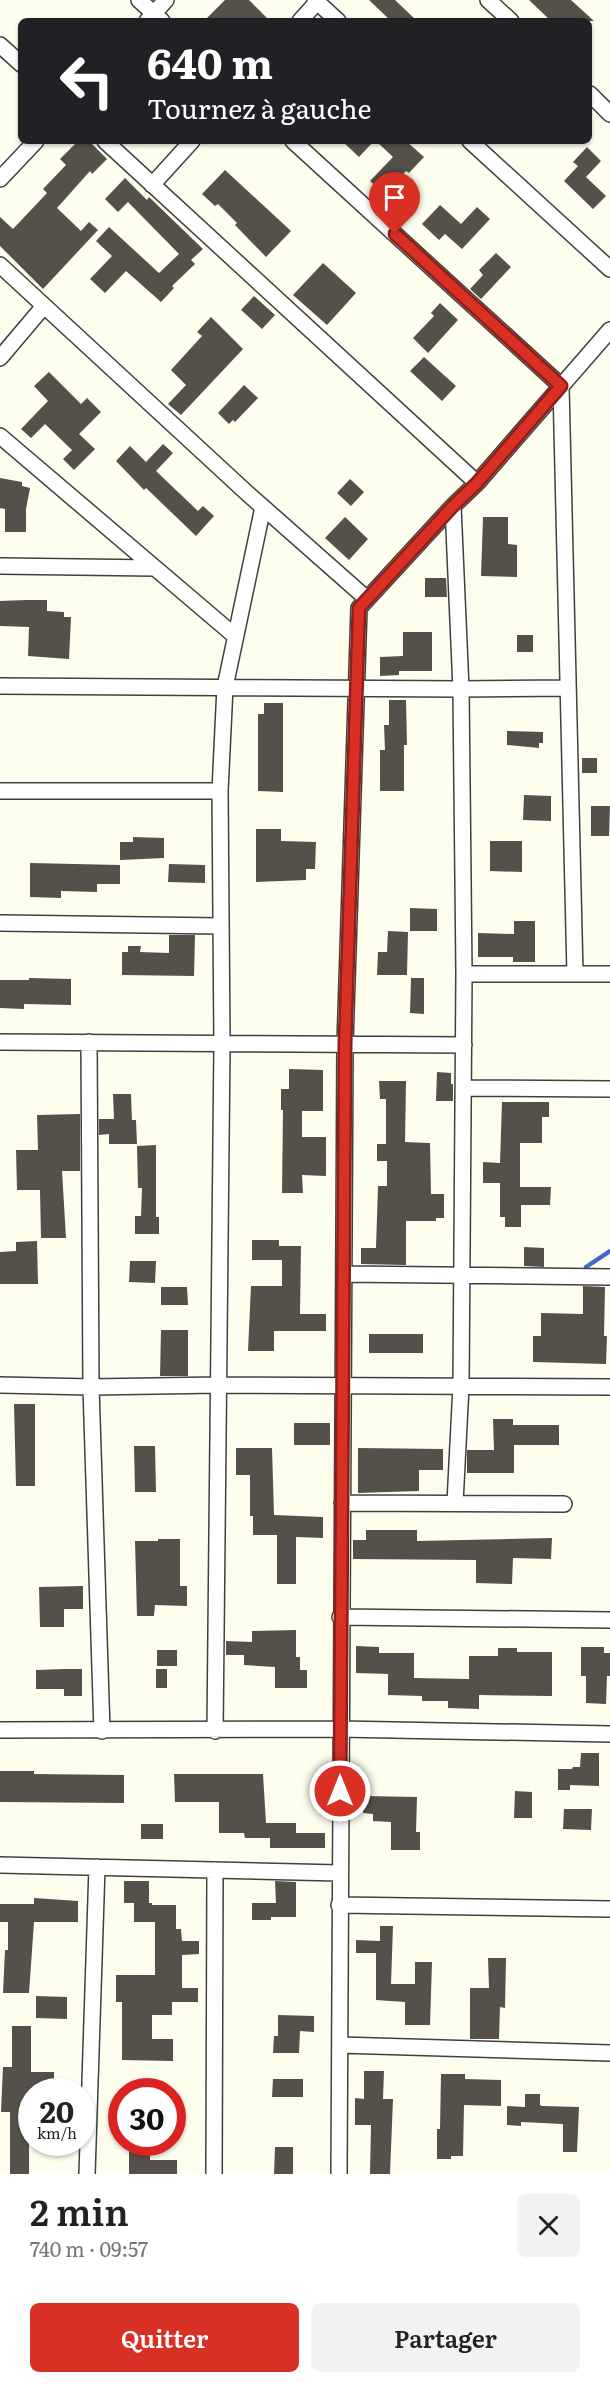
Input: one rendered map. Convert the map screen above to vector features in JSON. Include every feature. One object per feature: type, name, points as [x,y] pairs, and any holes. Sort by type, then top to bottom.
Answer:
[{"type":"street","points":[[139,0],[153,18]]},
{"type":"street","points":[[155,18],[166,0]]},
{"type":"street","points":[[488,0],[508,18]]},
{"type":"street","points":[[302,18],[316,1],[335,18]]},
{"type":"street","points":[[0,45],[18,61]]},
{"type":"street","points":[[592,96],[610,114]]},
{"type":"street","points":[[0,179],[33,144]]},
{"type":"street","points":[[108,144],[477,483]]},
{"type":"street","points":[[152,185],[189,144]]},
{"type":"street","points":[[296,144],[561,386],[574,974]]},
{"type":"street","points":[[473,144],[610,269]]},
{"type":"street","points":[[0,265],[263,507],[367,599]]},
{"type":"street","points":[[0,358],[44,306]]},
{"type":"street","points":[[339,2174],[340,1617],[344,1385],[345,1044],[359,608],[477,483],[610,330]]},
{"type":"street","points":[[0,436],[235,636]]},
{"type":"street","points":[[453,506],[461,689],[464,974],[461,1386],[455,1503]]},
{"type":"street","points":[[215,1731],[222,1044],[219,790],[225,687],[263,507]]},
{"type":"street","points":[[0,566],[155,568]]},
{"type":"street","points":[[0,686],[568,688]]},
{"type":"street","points":[[0,791],[219,790]]},
{"type":"street","points":[[0,923],[221,926]]},
{"type":"street","points":[[464,974],[610,974]]},
{"type":"street","points":[[0,1042],[464,1045]]},
{"type":"street","points":[[89,1042],[91,1388],[102,1731]]},
{"type":"street","points":[[464,1088],[610,1089]]},
{"type":"street","points":[[344,1274],[610,1277]]},
{"type":"street","points":[[0,1385],[91,1388],[219,1385],[610,1387]]},
{"type":"street","points":[[342,1503],[564,1504]]},
{"type":"street","points":[[340,1617],[610,1620]]},
{"type":"street","points":[[0,1730],[340,1729],[610,1734]]},
{"type":"street","points":[[0,1865],[339,1873]]},
{"type":"street","points":[[87,2174],[97,1867]]},
{"type":"street","points":[[214,2174],[215,1870]]},
{"type":"street","points":[[339,1905],[610,1909]]},
{"type":"street","points":[[340,2045],[610,2053]]},
{"type":"building","points":[[225,0],[249,0],[267,18],[207,18]]},
{"type":"building","points":[[369,0],[395,0],[414,18],[388,18]]},
{"type":"building","points":[[529,0],[571,0],[591,18],[548,18]]},
{"type":"building","points":[[75,144],[92,144],[107,159],[92,174],[90,171],[57,208],[81,231],[89,222],[98,230],[43,289],[0,246],[0,217],[13,229],[47,193],[43,189],[66,165],[60,159]]},
{"type":"building","points":[[345,144],[371,144],[359,157]]},
{"type":"building","points":[[379,144],[409,144],[424,157],[409,173],[406,171],[384,194],[370,181],[393,157]]},
{"type":"building","points":[[587,147],[601,161],[586,177],[606,196],[593,209],[564,181],[578,166],[573,162]]},
{"type":"building","points":[[225,170],[291,231],[266,257],[218,204],[215,206],[202,194]]},
{"type":"building","points":[[125,178],[147,200],[149,197],[203,249],[191,260],[195,264],[172,286],[174,288],[161,302],[126,271],[105,293],[90,279],[112,256],[96,241],[109,227],[159,273],[179,254],[128,202],[118,212],[105,199]]},
{"type":"building","points":[[440,205],[461,224],[477,207],[490,219],[462,249],[445,234],[439,240],[422,224]]},
{"type":"building","points":[[496,253],[511,267],[481,299],[470,289],[483,275],[479,270]]},
{"type":"building","points":[[323,263],[356,293],[327,325],[293,295]]},
{"type":"building","points":[[254,296],[275,315],[262,329],[241,310]]},
{"type":"building","points":[[440,303],[458,320],[428,353],[413,338],[434,316],[431,313]]},
{"type":"building","points":[[211,317],[243,349],[181,415],[168,404],[186,385],[171,370],[202,336],[197,332]]},
{"type":"building","points":[[424,357],[456,386],[442,401],[410,371]]},
{"type":"building","points":[[49,372],[81,404],[87,398],[101,412],[79,434],[95,449],[74,470],[63,459],[72,450],[45,424],[31,438],[21,429],[48,401],[34,386]]},
{"type":"building","points":[[244,385],[258,398],[235,422],[233,420],[229,424],[218,413]]},
{"type":"building","points":[[163,444],[173,453],[156,471],[198,511],[203,506],[214,516],[196,536],[146,488],[144,490],[116,461],[130,446],[146,462]]},
{"type":"building","points":[[0,478],[22,482],[22,486],[30,488],[26,509],[26,532],[5,532],[5,509],[0,508]]},
{"type":"building","points":[[350,479],[364,492],[351,506],[337,493]]},
{"type":"building","points":[[345,517],[368,539],[349,560],[325,538]]},
{"type":"building","points":[[483,517],[508,517],[508,544],[517,545],[517,577],[481,576]]},
{"type":"building","points":[[425,578],[446,578],[447,597],[425,597]]},
{"type":"building","points":[[47,600],[47,611],[64,612],[64,617],[71,617],[69,659],[28,656],[29,627],[0,626],[0,601]]},
{"type":"building","points":[[403,632],[432,632],[432,671],[399,671],[399,675],[380,676],[380,657],[403,656]]},
{"type":"building","points":[[517,635],[533,635],[533,652],[517,652]]},
{"type":"building","points":[[389,700],[406,700],[407,745],[404,745],[404,791],[380,791],[380,750],[385,750],[384,725],[389,725]]},
{"type":"building","points":[[264,703],[283,703],[283,792],[258,791],[258,714],[264,714]]},
{"type":"building","points":[[507,731],[543,732],[543,743],[539,743],[539,748],[507,745]]},
{"type":"building","points":[[582,758],[597,758],[597,773],[582,773]]},
{"type":"building","points":[[524,795],[551,796],[551,821],[523,820]]},
{"type":"building","points":[[591,806],[610,806],[609,836],[591,836]]},
{"type":"building","points":[[256,829],[281,829],[281,841],[316,842],[315,869],[306,869],[306,880],[256,882]]},
{"type":"building","points":[[133,837],[164,838],[164,858],[120,860],[120,842],[133,842]]},
{"type":"building","points":[[490,841],[522,841],[522,872],[490,871]]},
{"type":"building","points":[[30,863],[120,865],[120,884],[97,884],[97,892],[61,891],[61,898],[30,897]]},
{"type":"building","points":[[169,864],[205,865],[205,883],[168,882]]},
{"type":"building","points":[[410,908],[437,909],[437,931],[410,931]]},
{"type":"building","points":[[514,921],[535,921],[535,962],[513,962],[513,957],[478,957],[478,933],[514,934]]},
{"type":"building","points":[[388,931],[408,932],[407,975],[377,975],[378,952],[387,952]]},
{"type":"building","points":[[169,935],[195,935],[194,976],[122,975],[122,952],[128,952],[128,946],[141,946],[140,952],[169,953]]},
{"type":"building","points":[[29,978],[71,979],[71,1005],[24,1004],[24,1009],[0,1008],[0,980],[29,980]]},
{"type":"building","points":[[411,978],[424,978],[424,1014],[410,1013]]},
{"type":"building","points":[[289,1069],[323,1070],[323,1111],[302,1111],[302,1137],[326,1137],[326,1176],[302,1175],[303,1193],[282,1193],[281,1089],[289,1089]]},
{"type":"building","points":[[437,1072],[451,1073],[453,1101],[436,1101]]},
{"type":"building","points":[[379,1081],[406,1081],[405,1142],[430,1143],[431,1194],[444,1194],[444,1218],[436,1218],[436,1221],[406,1221],[406,1265],[361,1264],[361,1248],[376,1248],[378,1186],[387,1186],[387,1161],[377,1161],[377,1144],[386,1144],[386,1099],[380,1099]]},
{"type":"building","points":[[113,1094],[131,1094],[132,1120],[136,1120],[137,1144],[109,1144],[109,1134],[99,1135],[99,1119],[114,1119]]},
{"type":"building","points":[[502,1102],[549,1102],[549,1117],[542,1117],[542,1143],[520,1143],[520,1187],[551,1187],[550,1205],[521,1205],[521,1227],[505,1227],[505,1217],[500,1217],[500,1183],[483,1183],[483,1162],[500,1163]]},
{"type":"building","points":[[80,1114],[80,1171],[62,1171],[66,1238],[41,1238],[40,1190],[17,1190],[16,1150],[38,1150],[37,1115]]},
{"type":"building","points":[[156,1145],[156,1217],[159,1217],[159,1234],[135,1234],[135,1216],[141,1216],[142,1188],[138,1188],[137,1146]]},
{"type":"building","points":[[252,1240],[279,1240],[279,1246],[301,1246],[300,1314],[326,1314],[326,1331],[274,1331],[274,1351],[248,1351],[251,1286],[282,1286],[282,1260],[252,1260]]},
{"type":"building","points":[[37,1241],[38,1284],[0,1284],[0,1252],[16,1251],[16,1242]]},
{"type":"building","points":[[524,1247],[544,1248],[544,1267],[524,1266]]},
{"type":"building","points":[[130,1261],[156,1261],[155,1283],[129,1282]]},
{"type":"building","points":[[583,1286],[605,1287],[606,1364],[533,1362],[533,1336],[541,1336],[541,1313],[583,1314]]},
{"type":"building","points":[[161,1287],[187,1287],[188,1305],[161,1305]]},
{"type":"building","points":[[161,1330],[188,1330],[188,1376],[160,1376]]},
{"type":"building","points":[[369,1334],[423,1334],[423,1353],[369,1353]]},
{"type":"building","points":[[14,1404],[35,1404],[35,1486],[16,1486]]},
{"type":"building","points":[[493,1419],[513,1419],[513,1425],[559,1425],[559,1445],[514,1445],[514,1473],[467,1473],[467,1450],[494,1450]]},
{"type":"building","points":[[294,1423],[330,1423],[330,1445],[294,1445]]},
{"type":"building","points":[[134,1446],[155,1446],[156,1492],[135,1492]]},
{"type":"building","points":[[236,1448],[272,1448],[274,1515],[323,1517],[323,1538],[296,1537],[296,1584],[277,1584],[277,1535],[253,1535],[253,1516],[250,1516],[250,1475],[236,1475]]},
{"type":"building","points":[[358,1448],[443,1449],[443,1470],[419,1470],[419,1491],[358,1493]]},
{"type":"building","points":[[366,1530],[417,1530],[417,1541],[552,1538],[551,1559],[513,1558],[512,1584],[476,1583],[476,1560],[353,1559],[353,1540],[366,1540]]},
{"type":"building","points":[[158,1539],[180,1539],[180,1586],[187,1586],[187,1606],[155,1605],[154,1616],[137,1616],[135,1541],[158,1541]]},
{"type":"building","points":[[83,1586],[83,1609],[64,1609],[64,1627],[40,1627],[39,1587]]},
{"type":"building","points":[[296,1630],[296,1657],[300,1657],[300,1670],[307,1670],[307,1688],[275,1688],[275,1667],[244,1665],[244,1655],[226,1655],[226,1641],[252,1642],[252,1631]]},
{"type":"building","points":[[356,1646],[379,1647],[379,1653],[414,1653],[414,1678],[469,1679],[469,1656],[498,1656],[498,1648],[517,1648],[517,1652],[552,1652],[552,1696],[479,1695],[479,1709],[448,1708],[448,1701],[422,1701],[422,1696],[388,1695],[388,1674],[356,1673]]},
{"type":"building","points":[[581,1647],[604,1647],[604,1653],[610,1653],[606,1704],[586,1703],[586,1676],[581,1676]]},
{"type":"building","points":[[157,1650],[177,1650],[177,1666],[157,1666]]},
{"type":"building","points":[[82,1669],[82,1696],[64,1696],[64,1689],[36,1689],[36,1670]]},
{"type":"building","points":[[156,1669],[167,1669],[167,1688],[156,1688]]},
{"type":"building","points":[[581,1753],[599,1753],[599,1786],[570,1785],[570,1790],[558,1790],[558,1769],[580,1767]]},
{"type":"building","points":[[0,1771],[34,1771],[34,1774],[124,1775],[124,1803],[0,1802]]},
{"type":"building","points":[[174,1774],[263,1774],[266,1823],[296,1823],[296,1833],[325,1833],[325,1848],[270,1848],[270,1838],[245,1838],[244,1833],[219,1833],[219,1802],[175,1802]]},
{"type":"building","points":[[515,1791],[532,1792],[532,1818],[514,1818]]},
{"type":"building","points":[[364,1796],[417,1797],[416,1832],[420,1832],[420,1850],[391,1850],[391,1822],[373,1821],[373,1814],[363,1813]]},
{"type":"building","points":[[564,1809],[592,1809],[591,1830],[563,1829]]},
{"type":"building","points":[[141,1824],[163,1824],[163,1839],[141,1839]]},
{"type":"building","points":[[124,1881],[149,1881],[149,1903],[176,1905],[176,1929],[181,1929],[182,1941],[199,1941],[199,1954],[182,1955],[182,1988],[198,1988],[198,2002],[172,2002],[172,2015],[152,2015],[152,2039],[173,2039],[173,2061],[122,2060],[122,2002],[116,2002],[116,1975],[155,1975],[155,1922],[134,1922],[134,1903],[124,1903]]},
{"type":"building","points":[[275,1881],[296,1882],[296,1917],[252,1920],[252,1903],[276,1903]]},
{"type":"building","points":[[34,1898],[78,1901],[78,1922],[34,1922],[29,1993],[3,1993],[5,1950],[8,1950],[8,1922],[0,1922],[0,1904],[34,1904]]},
{"type":"building","points":[[380,1926],[393,1926],[391,1984],[415,1984],[415,1962],[432,1962],[430,2025],[405,2025],[405,2002],[376,2000],[376,1953],[356,1953],[356,1940],[380,1941]]},
{"type":"building","points":[[488,1958],[506,1958],[505,2008],[500,2007],[499,2039],[470,2039],[470,1988],[489,1988]]},
{"type":"building","points":[[36,1996],[67,1997],[67,2019],[36,2018]]},
{"type":"building","points":[[278,2015],[314,2016],[314,2032],[300,2031],[299,2053],[273,2053],[274,2036],[278,2036]]},
{"type":"building","points":[[12,2026],[31,2026],[31,2072],[54,2072],[54,2078],[18,2078],[18,2156],[29,2156],[29,2174],[10,2174],[10,2112],[1,2112],[3,2067],[12,2067]]},
{"type":"building","points":[[364,2071],[384,2071],[383,2099],[393,2099],[390,2174],[370,2174],[371,2125],[355,2125],[355,2098],[364,2099]]},
{"type":"building","points":[[441,2074],[465,2074],[465,2079],[501,2080],[501,2106],[464,2105],[463,2156],[451,2156],[451,2159],[437,2159]]},
{"type":"building","points":[[273,2079],[303,2079],[303,2097],[272,2097]]},
{"type":"building","points":[[525,2094],[540,2094],[540,2105],[542,2106],[579,2107],[577,2152],[563,2152],[563,2124],[521,2122],[521,2126],[507,2125],[507,2106],[525,2107]]},
{"type":"building","points":[[275,2147],[293,2147],[293,2174],[274,2174]]},
{"type":"building","points":[[129,2156],[150,2156],[150,2160],[177,2160],[177,2174],[129,2174]]},
{"type":"waterway","points":[[586,1267],[610,1251]]},
{"type":"route","points":[[340,1791],[345,1044],[359,608],[477,483],[561,386],[395,234]]}]
